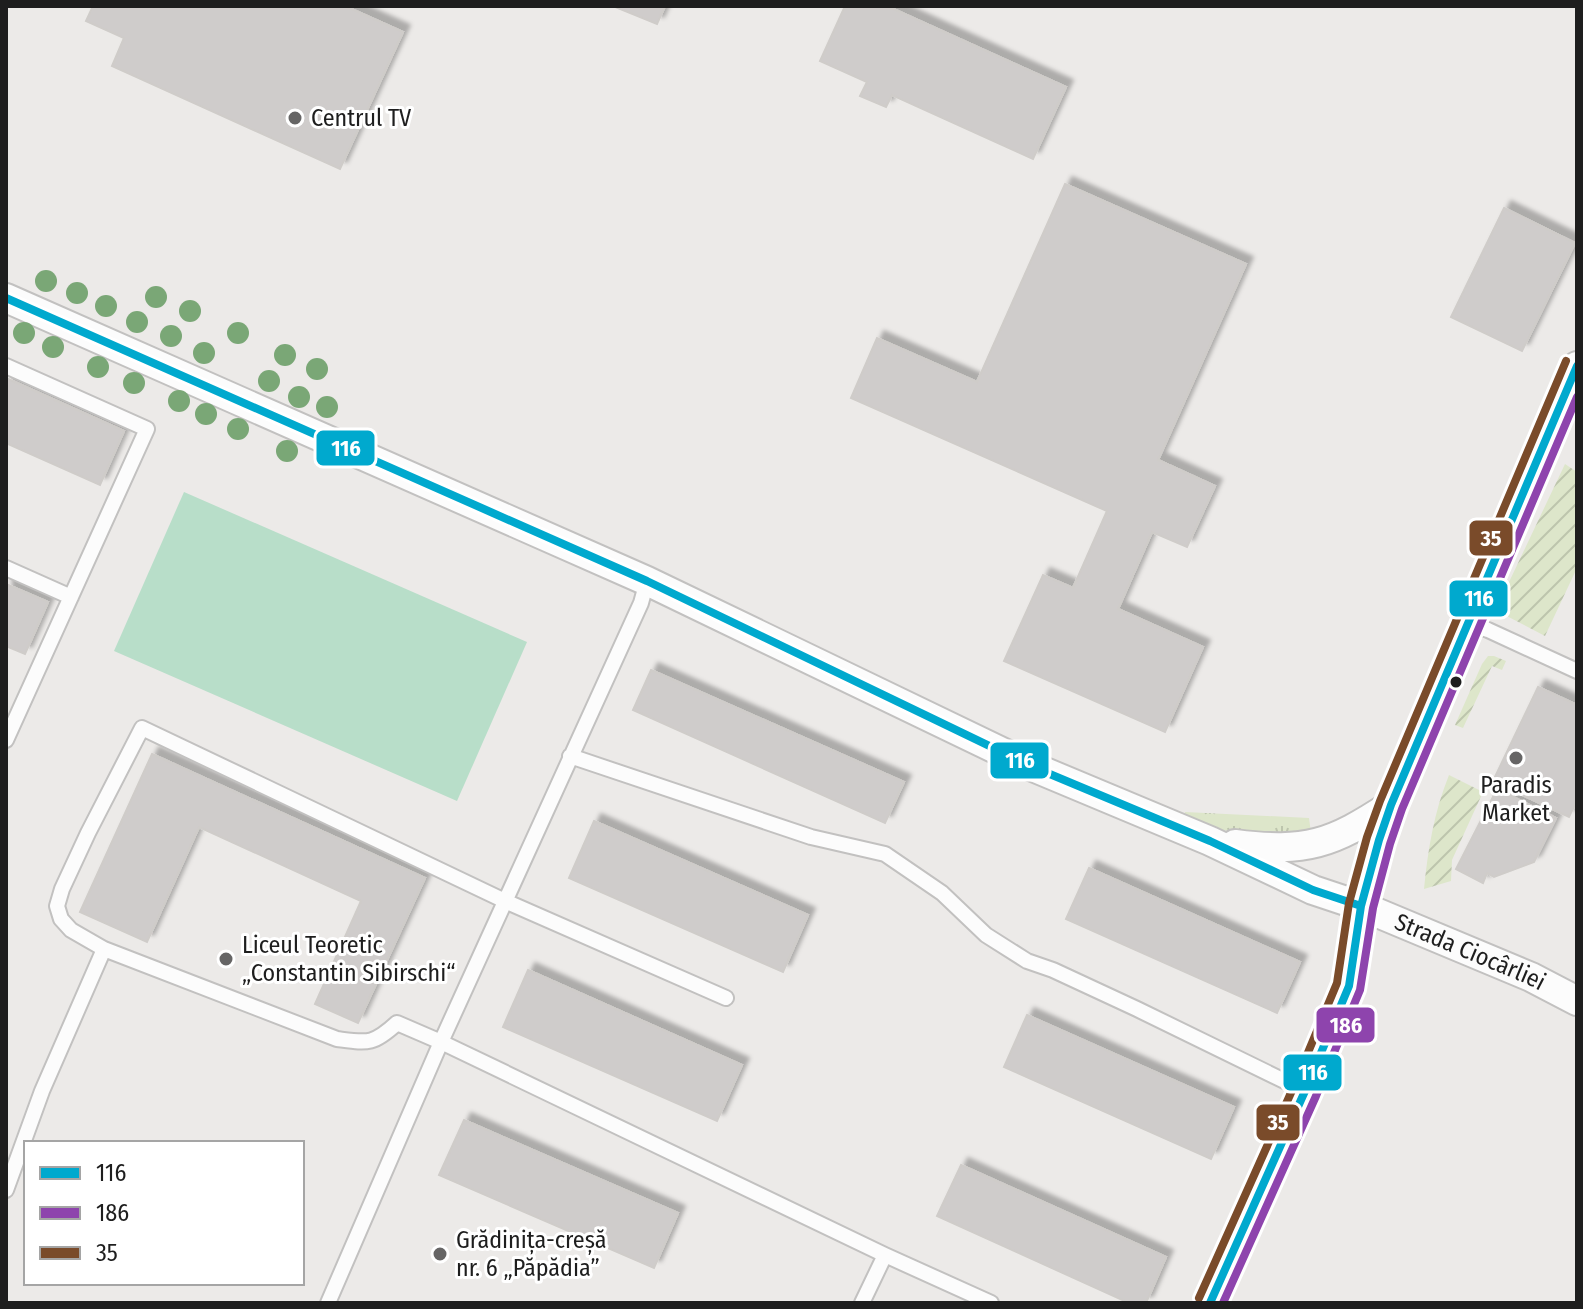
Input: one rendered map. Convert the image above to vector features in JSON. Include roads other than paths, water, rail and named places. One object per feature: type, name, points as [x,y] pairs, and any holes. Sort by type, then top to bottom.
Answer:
[{"type":"street","points":[[6,298],[647,581],[1033,767],[1210,841],[1263,848],[1324,842],[1361,825],[1391,805]]},
{"type":"street","points":[[1210,1303],[1305,1091],[1351,978],[1361,906],[1391,805],[1577,366]]},
{"type":"street","name":"Strada Ciocârliei","points":[[1210,841],[1313,890],[1361,906],[1531,977],[1577,1001]]},
{"type":"lane","points":[[6,366],[147,429],[6,740]]},
{"type":"lane","points":[[6,568],[71,597]]},
{"type":"lane","points":[[328,1303],[441,1042],[641,603],[647,581]]},
{"type":"lane","points":[[1467,623],[1577,671]]},
{"type":"lane","points":[[726,998],[505,901],[142,728],[88,833],[57,906],[61,919],[71,930],[104,949],[337,1039],[363,1043],[380,1038],[397,1023],[991,1303]]},
{"type":"lane","points":[[570,756],[811,837],[885,854],[942,893],[986,935],[1027,961],[1137,1009],[1305,1091]]},
{"type":"lane","points":[[6,1190],[42,1091],[104,949]]},
{"type":"lane","points":[[862,1303],[885,1255]]},
{"type":"place","name":"Centrul TV","points":[[295,118]]},
{"type":"place","name":"Paradis Market","points":[[1516,758]]},
{"type":"place","name":"Liceul Teoretic „Constantin Sibirschi“","points":[[226,959]]},
{"type":"place","name":"Grădinița-creșă nr. 6 „Păpădia”","points":[[440,1254]]}]
